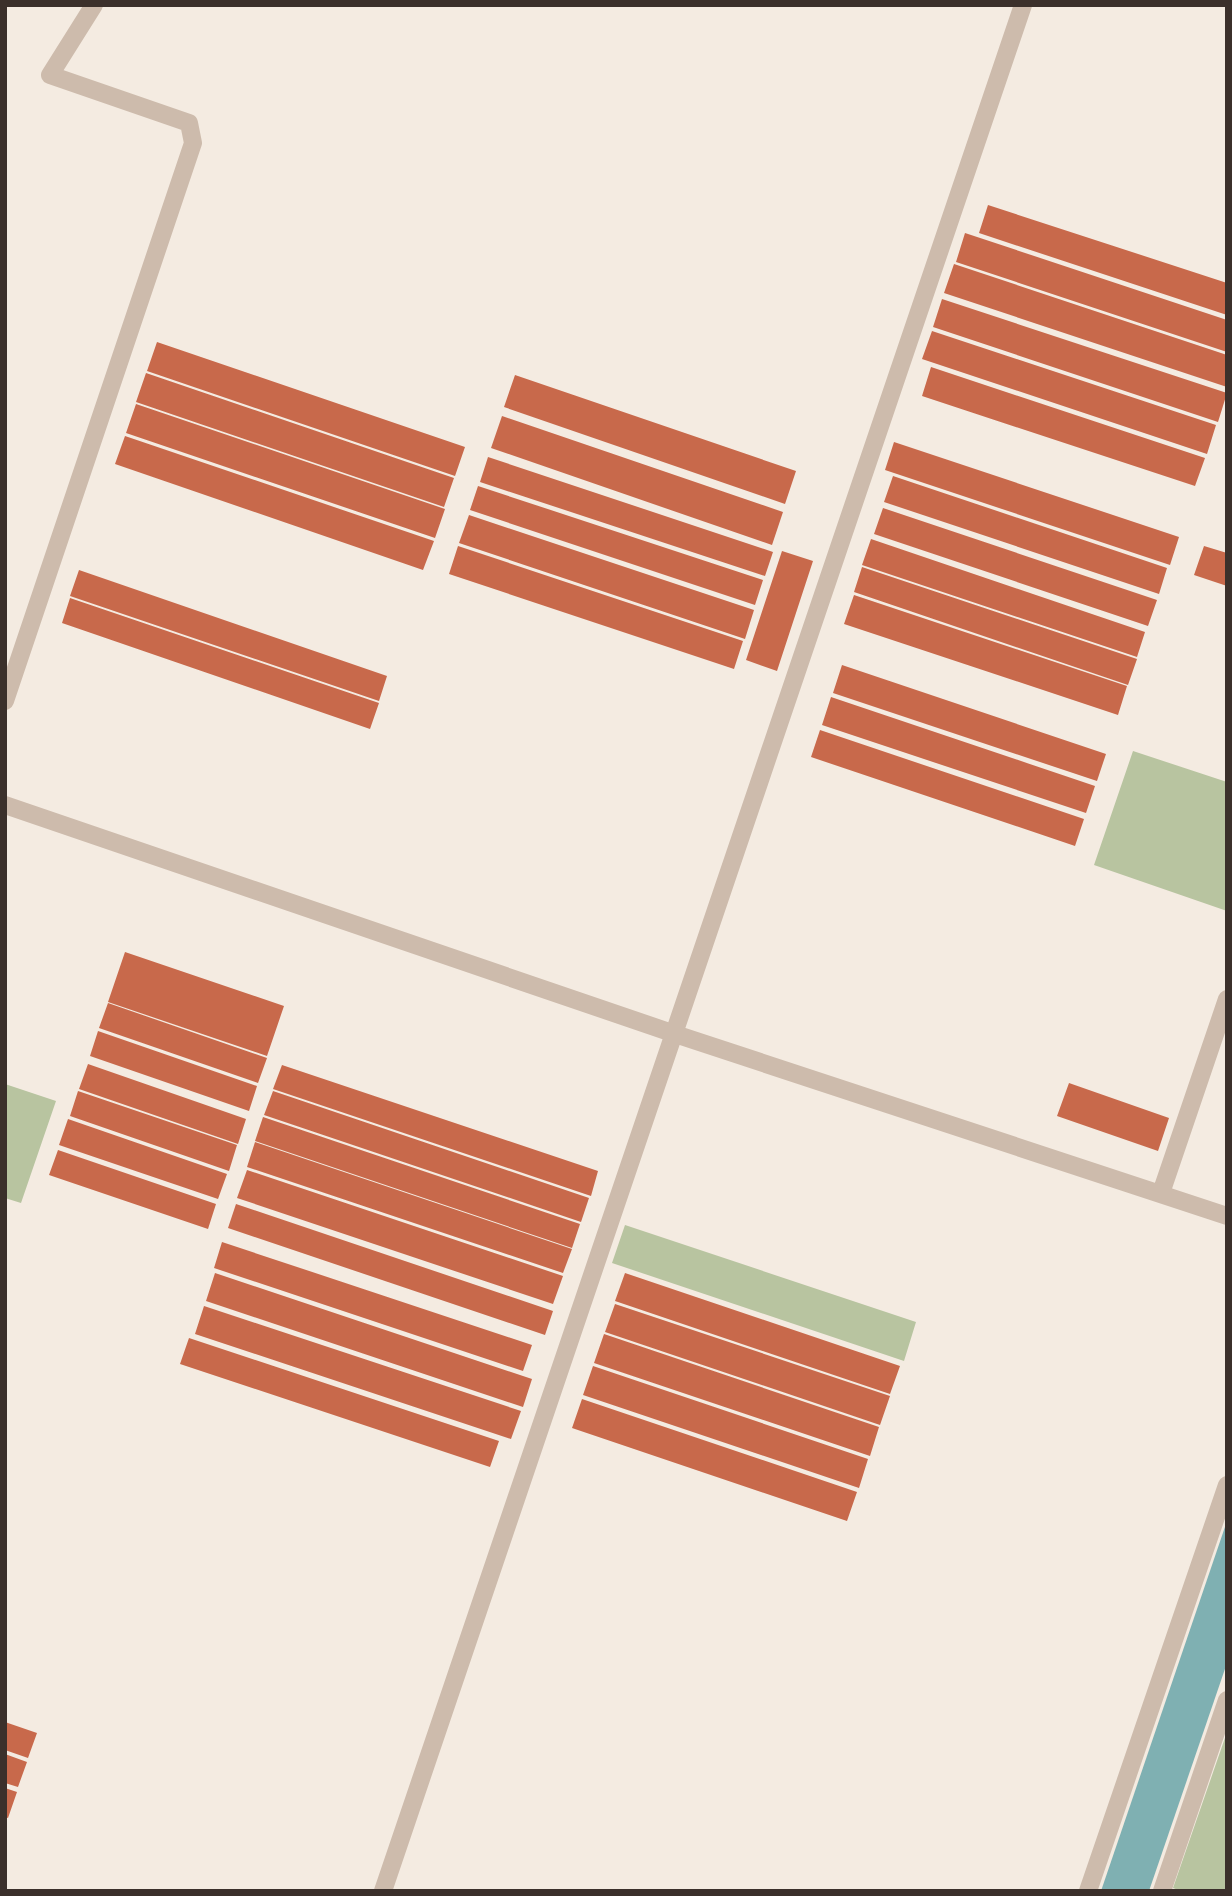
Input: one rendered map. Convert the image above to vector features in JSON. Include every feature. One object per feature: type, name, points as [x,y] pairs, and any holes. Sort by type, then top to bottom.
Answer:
[{"type":"street","points":[[5,701],[193,143],[189,123],[50,75],[94,5]]},
{"type":"street","points":[[383,1891],[1023,5]]},
{"type":"street","points":[[5,805],[675,1034],[1227,1216]]},
{"type":"street","points":[[1161,1193],[1227,999]]},
{"type":"street","points":[[1088,1891],[1227,1485]]},
{"type":"street","points":[[1162,1891],[1227,1700]]},
{"type":"green space","points":[[1133,751],[1227,782],[1227,911],[1094,865]]},
{"type":"green space","points":[[5,1084],[56,1101],[21,1203],[5,1198]]},
{"type":"green space","points":[[625,1225],[916,1322],[904,1361],[612,1263]]},
{"type":"green space","points":[[1227,1732],[1227,1891],[1181,1891],[1173,1888]]},
{"type":"water","points":[[1227,1521],[1227,1663],[1149,1891],[1101,1891]]},
{"type":"building","points":[[988,205],[1227,283],[1227,315],[979,233]]},
{"type":"building","points":[[965,233],[1227,320],[1227,352],[956,262]]},
{"type":"building","points":[[954,264],[1227,355],[1227,387],[944,293]]},
{"type":"building","points":[[942,299],[1227,393],[1218,422],[933,327]]},
{"type":"building","points":[[932,331],[1216,425],[1207,454],[922,359]]},
{"type":"building","points":[[157,342],[465,447],[455,476],[147,371]]},
{"type":"building","points":[[931,367],[1205,458],[1195,486],[922,396]]},
{"type":"building","points":[[146,373],[454,478],[444,507],[136,402]]},
{"type":"building","points":[[515,375],[796,471],[785,504],[504,407]]},
{"type":"building","points":[[136,404],[445,509],[435,538],[126,433]]},
{"type":"building","points":[[502,416],[783,512],[772,545],[491,448]]},
{"type":"building","points":[[125,436],[434,541],[423,570],[115,464]]},
{"type":"building","points":[[894,442],[1179,537],[1170,565],[885,470]]},
{"type":"building","points":[[488,457],[773,552],[765,576],[480,482]]},
{"type":"building","points":[[893,476],[1167,568],[1159,594],[884,502]]},
{"type":"building","points":[[478,486],[763,580],[755,605],[470,510]]},
{"type":"building","points":[[883,508],[1157,600],[1148,626],[874,534]]},
{"type":"building","points":[[469,515],[754,610],[745,639],[459,543]]},
{"type":"building","points":[[871,539],[1145,632],[1137,657],[862,565]]},
{"type":"building","points":[[458,546],[743,641],[734,669],[449,574]]},
{"type":"building","points":[[1204,546],[1227,553],[1227,586],[1194,575]]},
{"type":"building","points":[[782,551],[813,561],[777,671],[746,660]]},
{"type":"building","points":[[862,567],[1137,659],[1128,685],[854,592]]},
{"type":"building","points":[[79,570],[387,676],[379,701],[70,596]]},
{"type":"building","points":[[854,595],[1127,686],[1118,715],[844,624]]},
{"type":"building","points":[[70,598],[379,703],[370,729],[62,623]]},
{"type":"building","points":[[842,665],[1106,754],[1097,781],[833,693]]},
{"type":"building","points":[[831,697],[1095,786],[1086,813],[822,725]]},
{"type":"building","points":[[820,730],[1084,819],[1075,846],[811,757]]},
{"type":"building","points":[[125,952],[284,1006],[267,1056],[108,1002]]},
{"type":"building","points":[[108,1003],[267,1058],[258,1083],[99,1028]]},
{"type":"building","points":[[98,1031],[257,1086],[249,1111],[90,1056]]},
{"type":"building","points":[[88,1064],[246,1119],[238,1144],[79,1089]]},
{"type":"building","points":[[282,1065],[598,1171],[591,1196],[273,1089]]},
{"type":"building","points":[[1069,1083],[1169,1118],[1158,1151],[1057,1116]]},
{"type":"building","points":[[78,1091],[237,1145],[229,1171],[70,1116]]},
{"type":"building","points":[[273,1091],[589,1198],[581,1222],[264,1115]]},
{"type":"building","points":[[263,1117],[580,1224],[572,1248],[255,1141]]},
{"type":"building","points":[[68,1119],[227,1174],[218,1199],[59,1145]]},
{"type":"building","points":[[255,1142],[572,1249],[563,1273],[247,1167]]},
{"type":"building","points":[[58,1150],[216,1204],[208,1229],[49,1175]]},
{"type":"building","points":[[247,1170],[563,1276],[553,1304],[237,1198]]},
{"type":"building","points":[[236,1204],[553,1311],[545,1335],[228,1228]]},
{"type":"building","points":[[222,1242],[532,1345],[523,1371],[214,1268]]},
{"type":"building","points":[[215,1273],[532,1379],[523,1407],[206,1301]]},
{"type":"building","points":[[625,1273],[900,1366],[890,1394],[615,1301]]},
{"type":"building","points":[[615,1304],[890,1396],[880,1425],[605,1332]]},
{"type":"building","points":[[204,1306],[521,1411],[511,1439],[195,1334]]},
{"type":"building","points":[[604,1334],[879,1427],[870,1456],[594,1363]]},
{"type":"building","points":[[189,1338],[499,1441],[490,1467],[180,1364]]},
{"type":"building","points":[[593,1366],[868,1459],[859,1488],[583,1395]]},
{"type":"building","points":[[582,1399],[857,1492],[847,1521],[572,1428]]},
{"type":"building","points":[[5,1722],[37,1733],[28,1758],[5,1750]]},
{"type":"building","points":[[5,1754],[27,1762],[18,1787],[5,1783]]},
{"type":"building","points":[[5,1788],[17,1792],[8,1818],[5,1817]]}]
